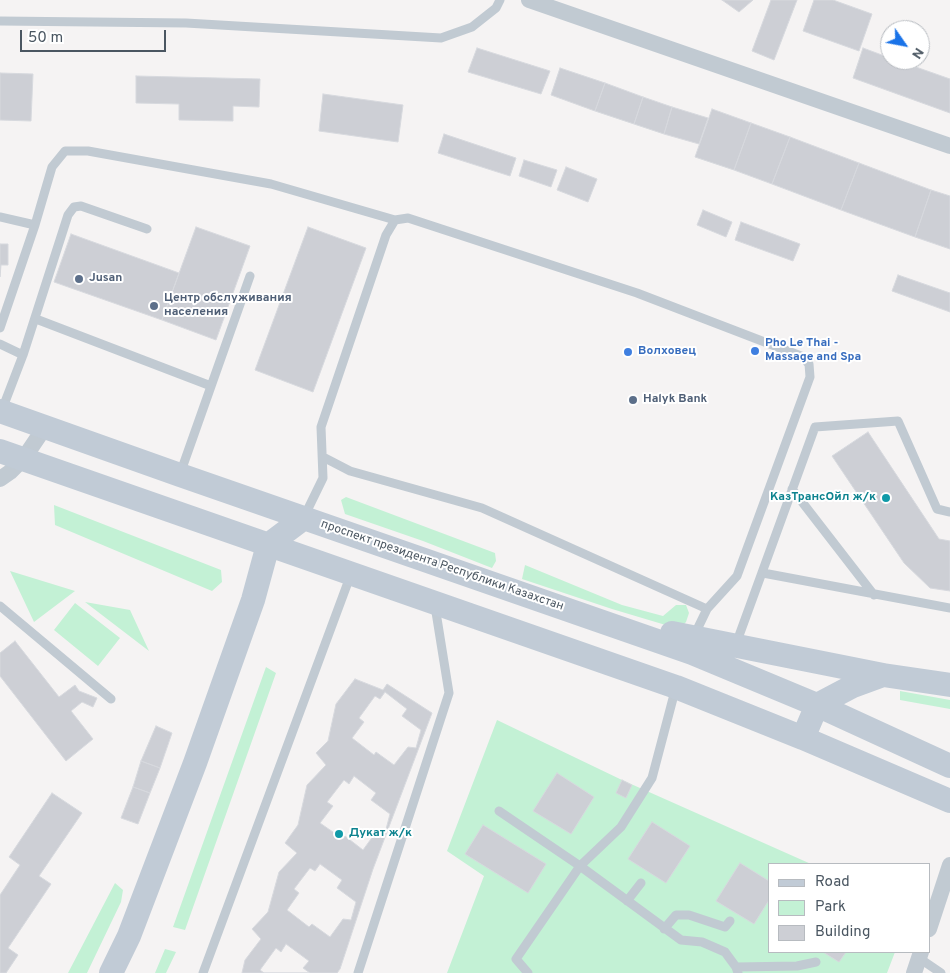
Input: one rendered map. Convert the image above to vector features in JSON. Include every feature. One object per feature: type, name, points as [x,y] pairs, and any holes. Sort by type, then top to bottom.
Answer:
[{"type":"main road","name":"проспект президента Республики Казахстан","points":[[1,411],[581,615]]},
{"type":"main road","points":[[0,451],[676,687],[803,738],[950,802]]},
{"type":"main road","points":[[111,973],[129,936],[195,763],[253,600],[268,545],[304,518]]},
{"type":"main road","points":[[581,615],[883,675],[950,685]]},
{"type":"main road","points":[[581,615],[692,653],[817,705],[950,766]]},
{"type":"main road","points":[[803,738],[817,705],[853,686],[883,675]]},
{"type":"street","points":[[529,0],[950,146]]},
{"type":"street","points":[[0,479],[24,458],[45,427]]},
{"type":"street","points":[[930,927],[945,898],[950,865]]},
{"type":"lane","points":[[0,21],[186,23],[441,38],[472,27],[496,8],[500,0]]},
{"type":"lane","points":[[0,328],[36,225],[52,167],[65,151],[88,151],[271,184],[396,220],[408,218],[637,293],[801,356],[809,364],[810,376],[737,576],[707,609],[694,638]]},
{"type":"lane","points":[[1,411],[36,319],[68,215],[74,207],[81,206],[147,229]]},
{"type":"lane","points":[[0,217],[36,225]]},
{"type":"lane","points":[[304,518],[324,478],[321,427],[386,234],[396,220]]},
{"type":"lane","points":[[180,475],[250,276]]},
{"type":"lane","points":[[36,319],[211,386]]},
{"type":"lane","points":[[0,344],[23,355]]},
{"type":"lane","points":[[736,646],[815,427],[898,421],[937,509],[950,512]]},
{"type":"lane","points":[[323,457],[350,471],[482,508],[707,609]]},
{"type":"lane","points":[[792,490],[874,595]]},
{"type":"lane","points":[[763,573],[950,608]]},
{"type":"lane","points":[[203,973],[351,574]]},
{"type":"lane","points":[[358,973],[449,693],[434,603]]},
{"type":"lane","points":[[0,606],[111,699]]},
{"type":"lane","points":[[528,973],[516,959],[580,866],[621,827],[652,778],[676,687]]},
{"type":"lane","points":[[499,810],[580,866],[681,940],[702,942],[725,952],[737,970],[797,966],[816,962]]},
{"type":"lane","points":[[627,901],[641,883]]},
{"type":"lane","points":[[664,928],[676,915],[689,915],[725,927],[730,921]]},
{"type":"lane","points":[[918,961],[941,973]]},
{"type":"green space","points":[[346,497],[495,553],[496,561],[492,568],[423,541],[345,514],[341,500]]},
{"type":"green space","points":[[54,505],[221,570],[222,582],[212,591],[55,525]]},
{"type":"green space","points":[[525,565],[622,605],[663,616],[676,605],[686,605],[689,613],[686,622],[679,629],[522,579]]},
{"type":"green space","points":[[10,571],[75,591],[34,622]]},
{"type":"green space","points":[[85,602],[130,610],[149,651]]},
{"type":"green space","points":[[75,603],[120,638],[98,666],[54,630]]},
{"type":"green space","points":[[266,667],[276,673],[185,930],[173,927]]},
{"type":"green space","points":[[900,691],[950,700],[950,709],[900,700]]},
{"type":"green space","points":[[497,720],[622,780],[809,863],[768,863],[768,953],[895,953],[887,973],[447,973],[484,876],[447,851]]},
{"type":"green space","points":[[115,883],[123,890],[121,902],[87,973],[68,973]]},
{"type":"green space","points":[[165,949],[176,952],[166,973],[155,973]]},
{"type":"building","points":[[722,0],[753,0],[739,12]]},
{"type":"building","points":[[771,0],[797,0],[774,60],[752,51]]},
{"type":"building","points":[[814,0],[833,0],[872,14],[859,51],[803,31]]},
{"type":"building","points":[[477,48],[550,71],[541,94],[468,72]]},
{"type":"building","points":[[863,48],[880,54],[880,70],[924,70],[950,79],[950,113],[853,78]]},
{"type":"building","points":[[560,68],[605,83],[595,111],[551,95]]},
{"type":"building","points":[[0,73],[33,74],[31,121],[0,120]]},
{"type":"building","points":[[136,76],[260,79],[259,107],[233,106],[233,121],[179,120],[179,104],[136,103]]},
{"type":"building","points":[[605,83],[643,97],[634,124],[595,111]]},
{"type":"building","points":[[323,94],[403,105],[398,142],[319,131]]},
{"type":"building","points":[[643,97],[672,107],[664,134],[634,124]]},
{"type":"building","points":[[672,107],[708,118],[699,144],[664,134]]},
{"type":"building","points":[[712,109],[751,123],[734,170],[695,157]]},
{"type":"building","points":[[751,123],[790,137],[772,184],[734,170]]},
{"type":"building","points":[[444,134],[516,158],[510,176],[438,153]]},
{"type":"building","points":[[790,137],[859,163],[841,210],[772,184]]},
{"type":"building","points":[[524,160],[557,170],[551,187],[519,176]]},
{"type":"building","points":[[859,163],[931,190],[915,237],[841,210]]},
{"type":"building","points":[[566,167],[597,179],[588,202],[557,190]]},
{"type":"building","points":[[931,190],[950,196],[950,249],[915,237]]},
{"type":"building","points":[[703,210],[732,222],[726,237],[697,225]]},
{"type":"building","points":[[741,222],[800,244],[793,261],[735,240]]},
{"type":"building","points":[[196,227],[250,246],[216,340],[162,320]]},
{"type":"building","points":[[308,227],[366,248],[313,392],[255,370]]},
{"type":"building","points":[[71,234],[179,273],[162,320],[54,282]]},
{"type":"building","points":[[0,244],[8,244],[8,265],[1,265],[0,277]]},
{"type":"building","points":[[898,275],[950,293],[950,312],[892,291]]},
{"type":"building","name":"КазТрансОйл ж/к","points":[[868,432],[939,539],[950,541],[950,591],[930,588],[904,563],[832,456]]},
{"type":"building","points":[[15,641],[59,697],[75,685],[79,691],[97,698],[93,707],[82,702],[71,711],[93,739],[66,761],[0,676],[0,653]]},
{"type":"building","name":"Дукат ж/к","points":[[355,679],[383,690],[387,684],[432,713],[373,869],[340,969],[337,973],[242,973],[245,960],[261,939],[252,929],[268,912],[279,872],[297,853],[285,843],[298,825],[307,785],[326,765],[316,753],[328,741],[336,704]]},
{"type":"building","points":[[385,692],[407,709],[402,716],[421,730],[416,748],[408,747],[394,765],[376,752],[374,755],[352,738],[364,722],[359,718],[375,696],[380,699]]},
{"type":"building","points":[[156,726],[172,733],[160,768],[141,761]]},
{"type":"building","points":[[141,761],[160,768],[150,793],[133,787]]},
{"type":"building","points":[[557,773],[594,797],[571,834],[533,811]]},
{"type":"building","points":[[354,776],[376,793],[371,800],[390,814],[385,833],[376,832],[363,850],[345,836],[343,839],[320,823],[333,806],[327,802],[344,780],[349,784]]},
{"type":"building","points":[[622,780],[632,785],[626,798],[616,793]]},
{"type":"building","points":[[133,787],[150,793],[138,824],[121,818]]},
{"type":"building","points":[[52,793],[82,813],[39,876],[51,884],[8,948],[18,955],[6,973],[0,973],[0,895],[20,865],[9,857]]},
{"type":"building","points":[[652,822],[690,846],[666,883],[628,859]]},
{"type":"building","points":[[483,825],[546,864],[528,893],[465,854]]},
{"type":"building","points":[[740,863],[768,880],[768,902],[754,924],[716,901]]},
{"type":"building","points":[[320,864],[342,880],[337,888],[356,902],[351,920],[343,919],[330,937],[312,924],[309,927],[287,910],[299,893],[294,889],[310,868],[315,871]]},
{"type":"building","points":[[286,944],[309,961],[303,968],[310,973],[264,973],[260,970],[276,948],[281,952]]},
{"type":"building","points":[[825,953],[845,953],[839,962]]},
{"type":"place","name":"Jusan","points":[[79,279]]},
{"type":"place","name":"Центр обслуживания населения","points":[[154,306]]},
{"type":"place","name":"Pho Le Thai - Massage and Spa","points":[[755,351]]},
{"type":"place","name":"Волховец","points":[[628,352]]},
{"type":"place","name":"Halyk Bank","points":[[633,400]]},
{"type":"place","name":"КазТрансОйл ж/к","points":[[886,498]]},
{"type":"place","name":"Дукат ж/к","points":[[339,834]]}]
